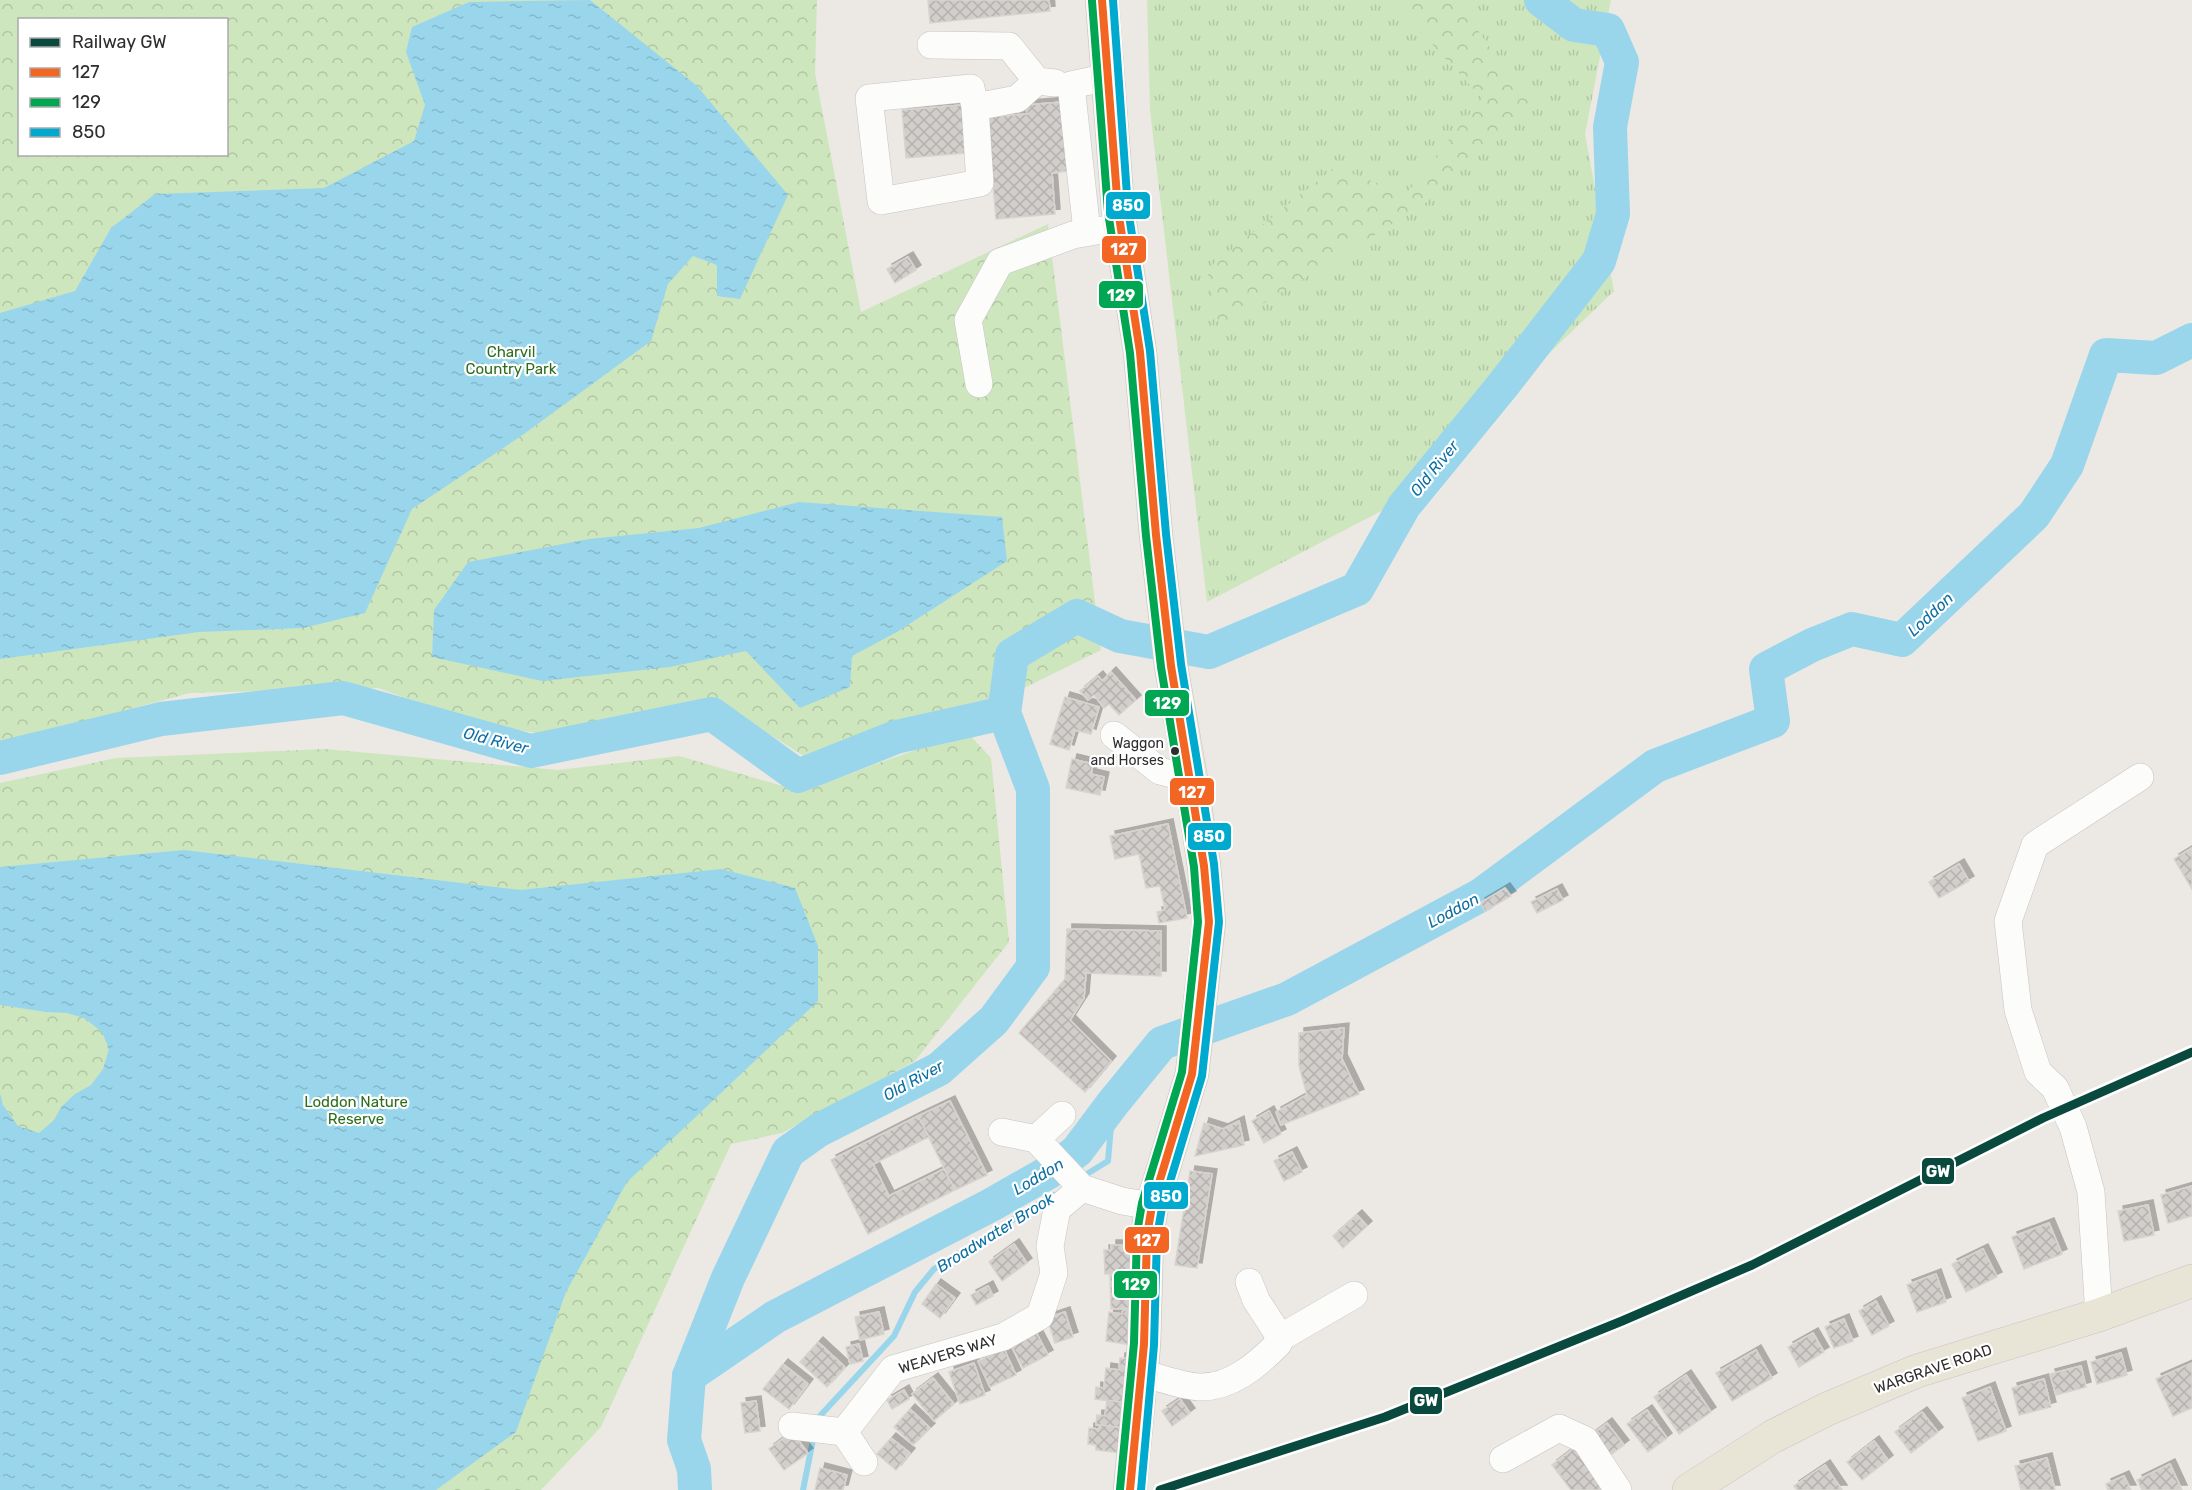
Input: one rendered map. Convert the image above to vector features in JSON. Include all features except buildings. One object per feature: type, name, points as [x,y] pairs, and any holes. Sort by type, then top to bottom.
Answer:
[{"type":"main road","points":[[1102,0],[1120,226],[1140,352],[1156,535],[1171,666],[1204,866],[1209,922],[1192,1074],[1152,1206],[1147,1235],[1144,1344],[1130,1483]]},
{"type":"main road","name":"WARGRAVE ROAD","points":[[1689,1490],[1773,1437],[1825,1410],[1917,1371],[2099,1315],[2192,1281]]},
{"type":"street","points":[[931,45],[1009,46],[1037,81],[1071,85],[1108,77]]},
{"type":"street","points":[[975,107],[1017,99],[1037,81]]},
{"type":"street","points":[[1071,85],[1087,232]]},
{"type":"street","points":[[971,88],[975,107],[980,183],[880,201],[869,98],[971,88]]},
{"type":"street","points":[[979,384],[968,320],[1000,262],[1073,235],[1120,226]]},
{"type":"street","points":[[1114,735],[1160,771],[1191,779]]},
{"type":"street","points":[[2099,1315],[2091,1192],[2073,1127],[2055,1088],[2038,1072],[2018,1010],[2008,921],[2035,845],[2140,777]]},
{"type":"street","points":[[1040,1144],[1062,1115]]},
{"type":"street","points":[[1002,1132],[1040,1144],[1081,1186],[1122,1201],[1152,1206]]},
{"type":"street","name":"WEAVERS WAY","points":[[844,1432],[893,1369],[1004,1337],[1040,1316],[1053,1273],[1050,1246],[1057,1209],[1081,1186]]},
{"type":"street","points":[[1140,1373],[1200,1387],[1233,1381],[1263,1359],[1278,1344],[1278,1334],[1256,1300],[1249,1282]]},
{"type":"street","points":[[1278,1340],[1354,1295]]},
{"type":"street","points":[[792,1426],[844,1432],[864,1462]]},
{"type":"street","points":[[1503,1459],[1559,1428],[1585,1440],[1618,1490]]},
{"type":"green space","name":"Charvil Country Park","points":[[0,0],[817,0],[815,73],[861,312],[1048,224],[1101,650],[992,704],[897,720],[810,760],[719,702],[549,735],[471,722],[378,688],[190,693],[0,744]]},
{"type":"green space","points":[[1147,0],[1611,0],[1585,134],[1614,291],[1389,507],[1207,602],[1150,110]]},
{"type":"green space","points":[[1391,0],[1456,0],[1529,102],[1423,205],[1220,330],[1207,269],[1335,167],[1406,194],[1482,98]]},
{"type":"green space","name":"Loddon Nature Reserve","points":[[967,732],[991,758],[1009,942],[915,1061],[782,1133],[731,1144],[601,1427],[541,1490],[0,1490],[0,783],[116,758],[325,749],[558,770],[679,756],[803,792]]},
{"type":"water","name":"Charvil Country Park","points":[[590,0],[697,86],[788,195],[740,299],[717,296],[717,265],[693,256],[668,284],[651,341],[524,434],[412,509],[365,613],[303,628],[199,632],[0,659],[0,313],[75,291],[111,228],[155,194],[324,188],[414,141],[425,105],[406,52],[412,27],[469,2]]},
{"type":"water","points":[[799,502],[1002,517],[1007,561],[897,632],[852,656],[850,687],[800,708],[746,651],[670,667],[542,681],[432,657],[434,610],[468,562],[589,539],[699,528]]},
{"type":"water","name":"Loddon Nature Reserve","points":[[184,850],[520,890],[721,869],[795,888],[818,946],[818,1001],[627,1182],[566,1292],[516,1432],[436,1490],[0,1490],[0,1093],[3,1105],[18,1126],[39,1133],[54,1120],[61,1107],[75,1094],[91,1085],[103,1069],[109,1049],[102,1032],[84,1018],[67,1013],[0,1005],[0,867]]},
{"type":"waterway","name":"Old River","points":[[695,1490],[694,1469],[684,1440],[689,1376],[728,1278],[788,1152],[819,1130],[939,1069],[994,1020],[1033,967],[1033,789],[1004,713],[1012,655],[1077,616],[1120,636],[1209,652],[1357,589],[1404,506],[1503,385],[1599,261],[1613,214],[1610,127],[1622,62],[1608,30],[1574,25],[1541,0]]},
{"type":"waterway","name":"Loddon","points":[[689,1376],[775,1317],[991,1205],[1049,1172],[1077,1151],[1162,1043],[1287,999],[1481,895],[1655,766],[1773,721],[1766,669],[1812,645],[1852,629],[1902,640],[2034,515],[2067,465],[2106,355],[2156,358],[2192,340]]},
{"type":"waterway","name":"Old River","points":[[0,758],[161,719],[343,698],[531,751],[712,714],[798,776],[896,737],[1004,713]]},
{"type":"waterway","name":"Broadwater Brook","points":[[1082,1177],[1108,1161],[1113,1103]]},
{"type":"waterway","name":"Broadwater Brook","points":[[817,1422],[818,1418],[894,1336],[915,1292],[934,1269],[1053,1195]]},
{"type":"waterway","name":"Broadwater Brook","points":[[803,1490],[814,1435]]},
{"type":"rail line","name":"GW","points":[[1160,1490],[1385,1417],[1622,1321],[1752,1265],[2043,1118],[2192,1052]]},
{"type":"transit line","name":"127","points":[[1102,0],[1118,210],[1140,352],[1156,535],[1171,666],[1204,866],[1209,922],[1192,1074],[1152,1206],[1147,1235],[1144,1344],[1130,1490]]},
{"type":"transit line","name":"850","points":[[1113,0],[1128,209],[1150,351],[1166,534],[1181,664],[1214,864],[1219,922],[1202,1076],[1162,1208],[1157,1236],[1154,1345],[1141,1490]]},
{"type":"transit line","name":"129","points":[[1092,1],[1108,212],[1130,353],[1146,536],[1161,667],[1194,867],[1198,922],[1182,1072],[1142,1203],[1137,1233],[1134,1343],[1120,1489]]},
{"type":"place","name":"Waggon and Horses","points":[[1175,751]]}]
